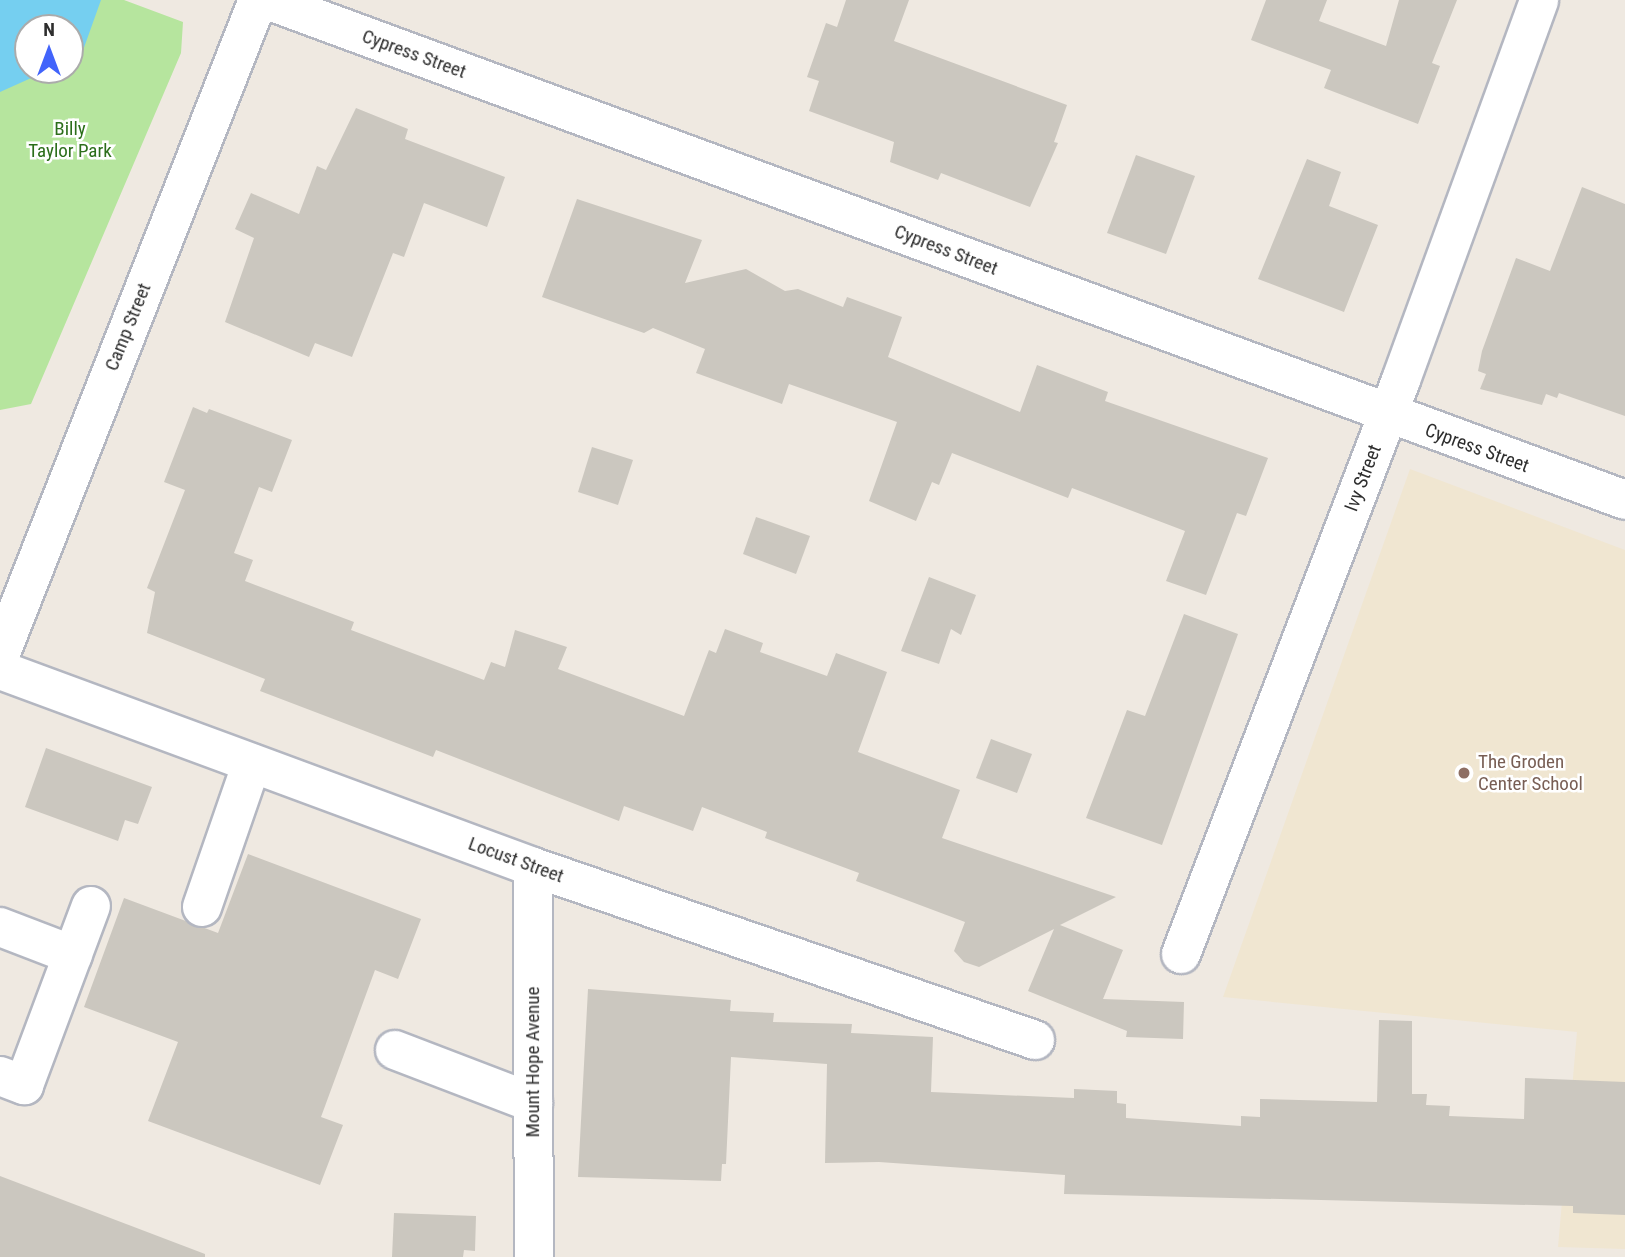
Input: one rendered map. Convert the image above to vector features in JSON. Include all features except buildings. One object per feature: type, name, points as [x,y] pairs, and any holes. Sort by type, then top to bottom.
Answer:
[{"type":"street","name":"Camp Street","points":[[0,655],[11,593],[258,0]]},
{"type":"street","name":"Cypress Street","points":[[267,0],[727,167],[1387,416],[1625,500]]},
{"type":"street","name":"Ivy Street","points":[[1181,954],[1387,416],[1539,0]]},
{"type":"street","name":"Locust Street","points":[[0,670],[533,867],[1035,1040]]},
{"type":"street","points":[[202,907],[252,763]]},
{"type":"street","name":"Mount Hope Avenue","points":[[533,867],[534,1257]]},
{"type":"street","points":[[0,1076],[24,1085],[92,906]]},
{"type":"street","points":[[0,927],[73,955]]},
{"type":"street","points":[[395,1050],[533,1103]]},
{"type":"shaded area","name":"The Groden Center School","points":[[1410,469],[1625,550],[1625,1249],[1558,1247],[1577,1032],[1223,997]]},
{"type":"green space","name":"Billy Taylor Park","points":[[0,0],[124,0],[183,22],[181,53],[31,404],[0,410]]},
{"type":"water","points":[[0,0],[101,0],[84,48],[84,14],[14,14],[14,84],[18,84],[0,92]]},
{"type":"place","name":"The Groden Center School","points":[[1464,773]]}]
